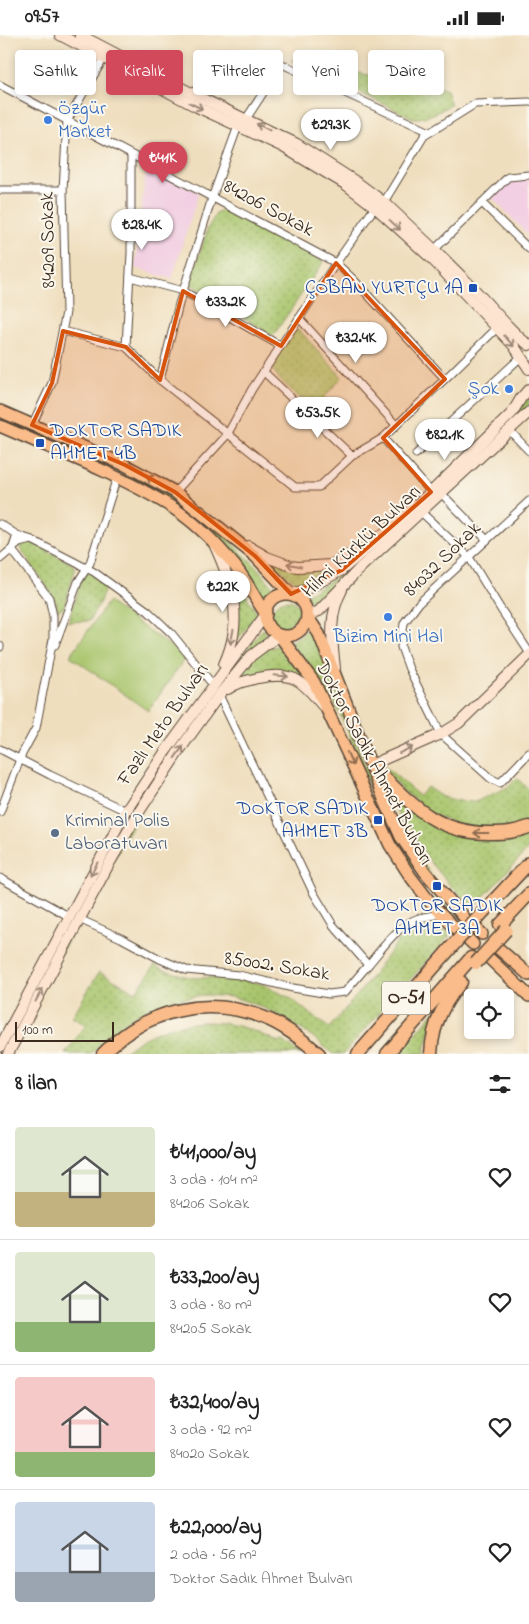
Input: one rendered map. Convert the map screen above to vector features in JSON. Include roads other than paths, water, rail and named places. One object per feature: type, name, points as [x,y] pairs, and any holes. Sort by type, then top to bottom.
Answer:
[{"type":"highway","points":[[371,765],[412,805],[430,818],[453,829],[474,833],[514,833],[529,827]]},
{"type":"highway","name":"O-51","points":[[358,1054],[455,943],[529,863]]},
{"type":"highway","name":"O-51","points":[[387,1054],[503,928],[529,894]]},
{"type":"highway","points":[[503,928],[529,905]]},
{"type":"highway","points":[[430,1054],[439,1013],[473,961]]},
{"type":"highway","points":[[350,1054],[376,1022],[406,999]]},
{"type":"highway","points":[[103,1054],[126,1033],[170,1011],[212,1006],[240,1010],[266,1018],[320,1054]]},
{"type":"highway","points":[[113,1054],[132,1038],[156,1025],[173,1018],[201,1014],[242,1018],[270,1028],[307,1054]]},
{"type":"main road","points":[[60,35],[197,107],[242,122],[297,144],[334,167],[434,250],[473,288],[514,333],[529,345]]},
{"type":"main road","points":[[80,35],[200,97],[242,122]]},
{"type":"main road","points":[[380,205],[514,346],[529,369]]},
{"type":"main road","name":"Hilmi Kürklü Bulvarı","points":[[307,616],[319,611],[349,578],[420,511],[512,413],[521,397],[529,389]]},
{"type":"main road","points":[[0,411],[125,465],[175,493],[221,528],[255,556],[291,594],[303,601],[307,616],[304,627],[293,635],[279,635],[268,626],[266,614],[268,605],[272,599],[284,594],[291,594]]},
{"type":"main road","name":"Hilmi Kürklü Bulvarı","points":[[291,594],[309,588],[342,570],[529,412]]},
{"type":"main road","points":[[0,426],[117,477],[166,503],[211,540],[236,567],[266,614]]},
{"type":"main road","points":[[221,528],[267,557],[298,567],[331,565],[372,543]]},
{"type":"main road","points":[[211,540],[224,566],[233,594],[236,615],[229,653],[214,685]]},
{"type":"main road","points":[[336,677],[331,634],[332,617],[339,597],[349,578]]},
{"type":"main road","name":"Fazlı Meto Bulvarı","points":[[8,1054],[126,811],[165,752],[266,614]]},
{"type":"main road","name":"Doktor Sadık Ahmet Bulvarı","points":[[307,616],[319,634],[401,837],[425,872],[464,917]]},
{"type":"main road","name":"Fazlı Meto Bulvarı","points":[[0,1047],[74,918],[179,751],[219,695],[251,656],[279,635]]},
{"type":"main road","name":"Doktor Sadık Ahmet Bulvarı","points":[[279,635],[314,683],[390,845],[410,877],[456,929]]},
{"type":"main road","points":[[371,765],[441,734],[459,723],[529,653]]},
{"type":"main road","points":[[219,695],[237,683],[275,675],[289,677],[306,685],[330,714]]},
{"type":"main road","points":[[498,948],[529,975]]},
{"type":"main road","points":[[490,959],[529,996]]},
{"type":"street","name":"84209 Sokak","points":[[32,425],[52,383],[66,312],[63,190],[67,121],[104,58]]},
{"type":"street","points":[[160,380],[182,291],[212,197],[242,122],[282,64],[430,132]]},
{"type":"street","name":"84206 Sokak","points":[[0,85],[336,263],[354,280],[444,379]]},
{"type":"street","points":[[175,493],[227,435],[252,389],[336,263],[380,205],[424,136],[475,105],[529,102]]},
{"type":"street","points":[[126,347],[130,277],[131,155]]},
{"type":"street","points":[[434,250],[508,177],[529,175]]},
{"type":"street","points":[[0,190],[63,190]]},
{"type":"street","points":[[482,203],[529,249]]},
{"type":"street","points":[[130,277],[182,291],[281,346]]},
{"type":"street","points":[[299,318],[396,425]]},
{"type":"street","points":[[63,331],[126,347],[160,380],[295,487],[319,487],[352,456],[383,438],[496,327]]},
{"type":"street","points":[[416,454],[521,357]]},
{"type":"street","points":[[264,372],[352,456]]},
{"type":"street","points":[[509,430],[529,451]]},
{"type":"street","points":[[383,438],[486,541]]},
{"type":"street","points":[[48,666],[78,582],[90,563],[117,477]]},
{"type":"street","name":"84032 Sokak","points":[[441,734],[409,669],[401,647],[404,623],[419,603],[529,501]]},
{"type":"street","points":[[420,511],[469,557],[529,653]]},
{"type":"street","points":[[0,523],[17,535],[32,540],[94,571],[148,611],[172,634],[214,685]]},
{"type":"street","points":[[12,549],[17,535]]},
{"type":"street","points":[[0,559],[19,543],[32,540]]},
{"type":"street","points":[[0,812],[20,759],[36,728],[53,639],[53,616],[49,599],[12,549]]},
{"type":"street","name":"85002. Sokak","points":[[0,878],[74,918],[121,938],[160,959],[186,970],[239,975],[293,988],[329,994],[345,992],[368,965],[333,925],[313,892],[219,695]]},
{"type":"street","points":[[441,734],[490,778],[500,783],[529,753]]},
{"type":"street","points":[[0,749],[126,811]]},
{"type":"street","points":[[368,965],[403,927],[419,918],[441,913]]},
{"type":"place","name":"Özgür Market","points":[[48,120]]},
{"type":"place","name":"ÇOBAN YURTÇU 1A","points":[[473,288]]},
{"type":"place","name":"Şok","points":[[509,389]]},
{"type":"place","name":"DOKTOR SADIK AHMET 4B","points":[[40,443]]},
{"type":"place","name":"Bizim Mini Hal","points":[[388,617]]},
{"type":"place","name":"DOKTOR SADIK AHMET 3B","points":[[378,820]]},
{"type":"place","name":"Kriminal Polis Laboratuvarı","points":[[55,833]]},
{"type":"place","name":"DOKTOR SADIK AHMET 3A","points":[[437,886]]}]
